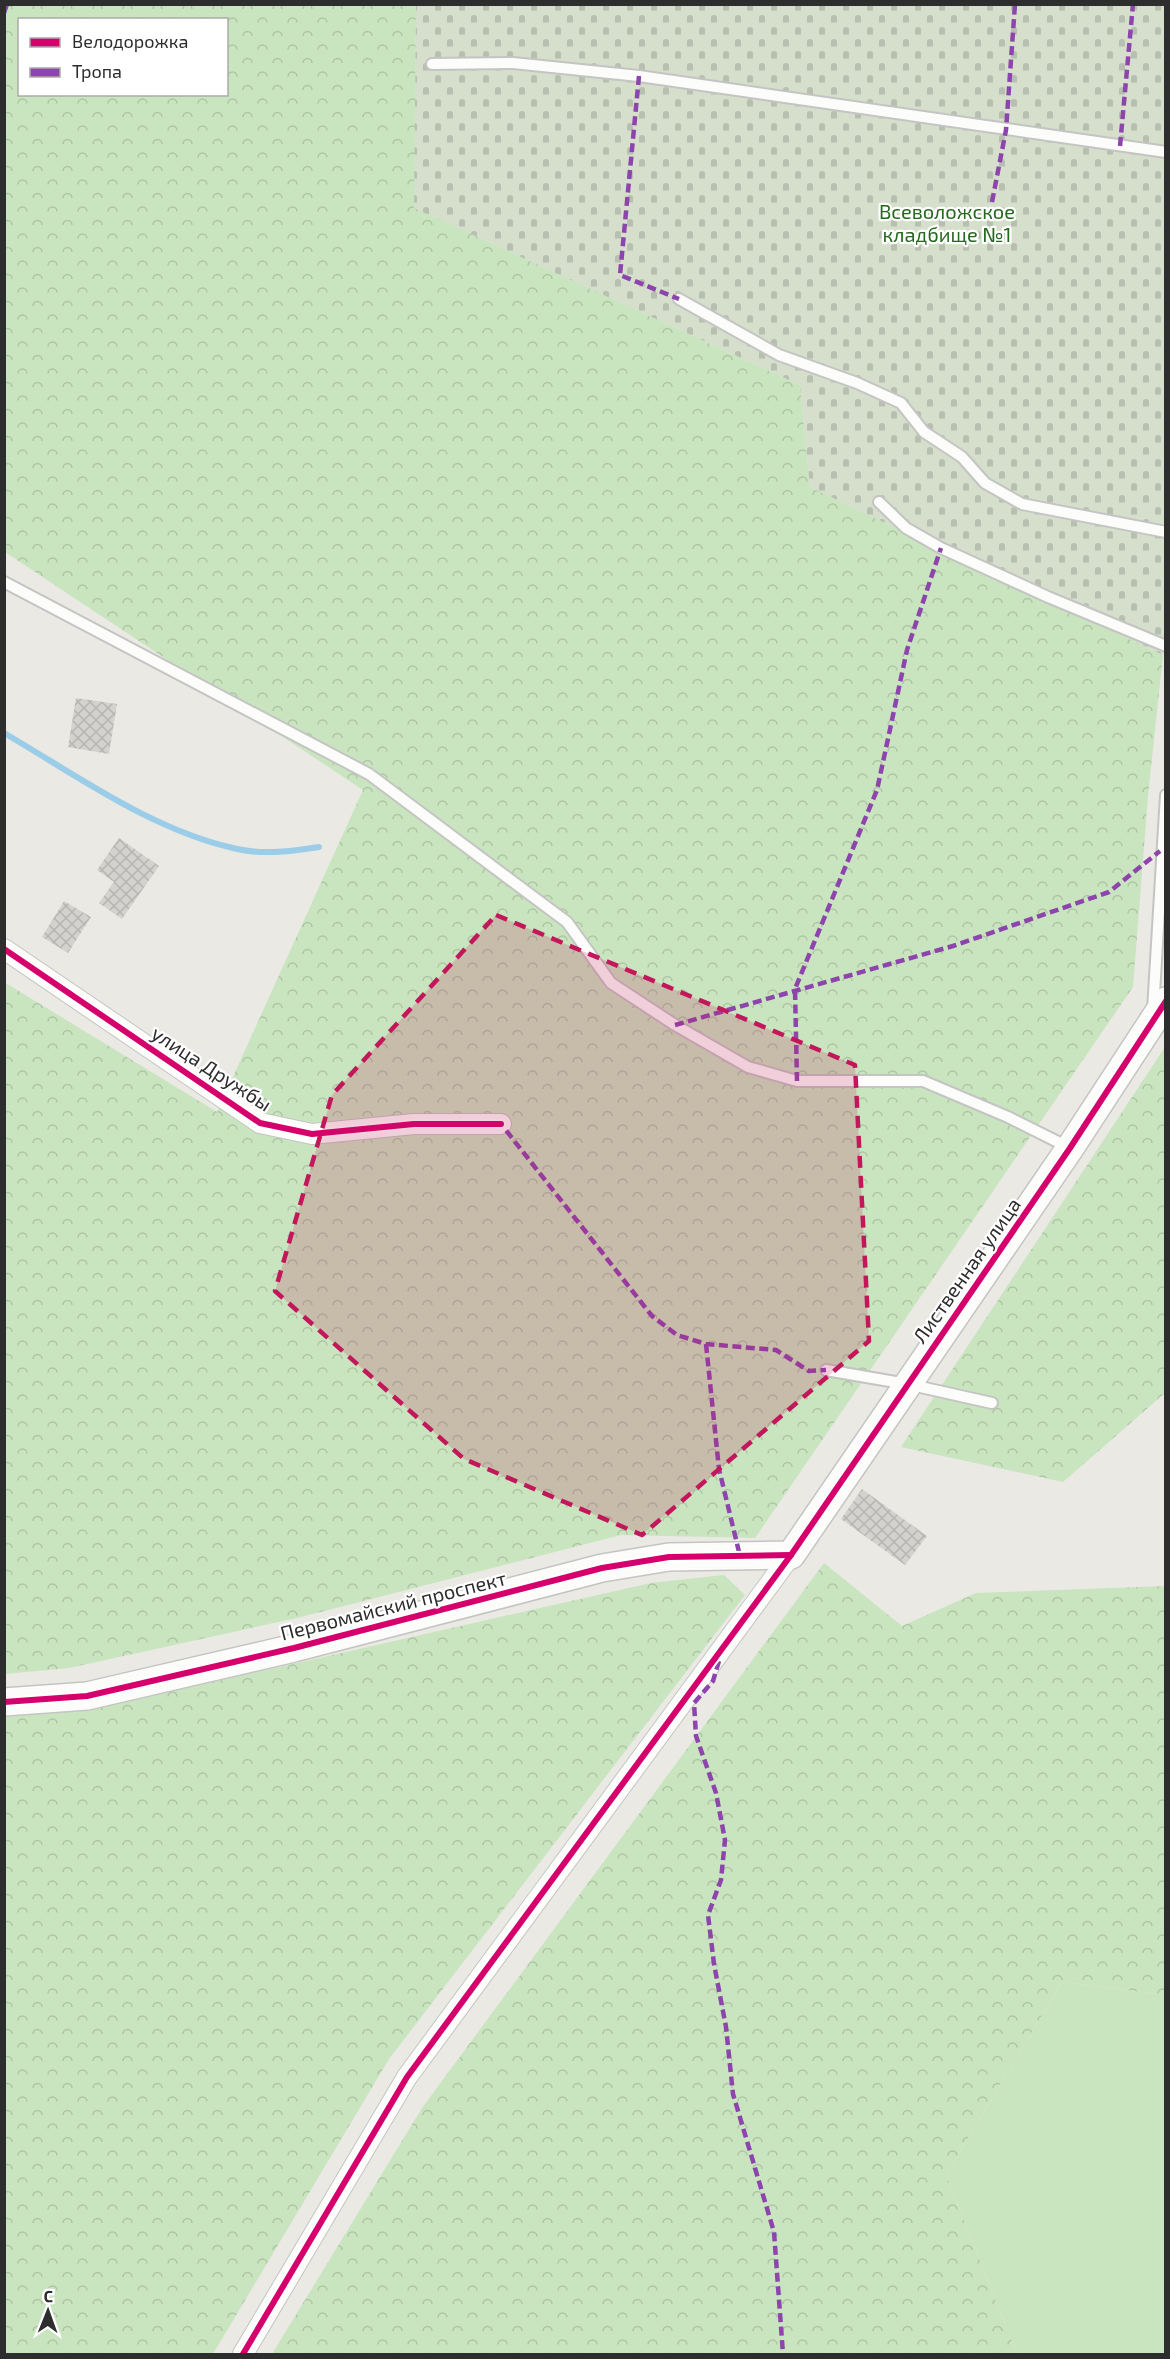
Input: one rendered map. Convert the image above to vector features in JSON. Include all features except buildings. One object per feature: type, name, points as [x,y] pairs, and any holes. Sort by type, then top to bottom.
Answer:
[{"type":"street","name":"улица Дружбы","points":[[4,950],[260,1123],[312,1134],[414,1124],[501,1124]]},
{"type":"street","name":"Лиственная улица","points":[[791,1555],[1070,1149],[1159,1009]]},
{"type":"street","name":"Первомайский проспект","points":[[4,1702],[87,1696],[294,1648],[602,1568],[669,1557],[791,1555]]},
{"type":"street","points":[[243,2355],[407,2077],[791,1555]]},
{"type":"lane","points":[[432,64],[513,63],[639,76],[1166,152]]},
{"type":"lane","points":[[679,299],[779,355],[857,383],[901,403],[924,432],[962,458],[985,483],[1022,504],[1166,532]]},
{"type":"lane","points":[[879,502],[906,528],[942,548],[1048,597],[1166,646]]},
{"type":"lane","points":[[4,582],[369,774],[567,922],[611,983],[675,1025],[748,1067],[797,1081],[923,1081],[1008,1117],[1070,1149]]},
{"type":"lane","points":[[1159,1009],[1166,795]]},
{"type":"lane","points":[[826,1370],[907,1384],[993,1403]]},
{"type":"highlighted area","points":[[496,915],[855,1065],[869,1341],[642,1535],[464,1459],[275,1291],[332,1095]]},
{"type":"green space","points":[[5,5],[416,5],[415,208],[800,385],[810,487],[1163,655],[1148,796],[1133,987],[755,1538],[621,1535],[301,1617],[69,1668],[5,1674],[4,982],[217,1112],[363,790],[5,552]]},
{"type":"green space","name":"Всеволожское кладбище №1","points":[[416,5],[1165,5],[1166,637],[1163,655],[810,487],[800,385],[414,208]]},
{"type":"green space","points":[[1165,1047],[1165,1393],[1063,1482],[901,1447]]},
{"type":"green space","points":[[824,1563],[902,1626],[976,1593],[1165,1586],[1165,1995],[1062,1982],[946,2175],[1017,2354],[272,2354],[422,2108]]},
{"type":"green space","points":[[724,1575],[745,1595],[389,2059],[213,2354],[5,2354],[5,1717],[89,1710],[651,1583]]},
{"type":"green space","points":[[1062,1982],[1165,1995],[1165,2354],[1017,2354],[946,2175]]},
{"type":"waterway","points":[[4,733],[146,816],[206,841],[258,852],[319,847]]},
{"type":"marked path","points":[[4,13],[7,4]]},
{"type":"marked path","points":[[992,202],[1006,130],[1015,4]]},
{"type":"marked path","points":[[1120,146],[1133,4]]},
{"type":"marked path","points":[[639,76],[620,275],[679,299]]},
{"type":"marked path","points":[[797,1081],[795,989],[877,790],[907,650],[941,548]]},
{"type":"marked path","points":[[675,1025],[953,946],[1109,892],[1160,851]]},
{"type":"marked path","points":[[496,1124],[501,1124],[652,1316],[677,1335],[706,1344],[776,1350],[809,1371],[826,1370]]},
{"type":"marked path","points":[[706,1344],[719,1469],[740,1556]]},
{"type":"marked path","points":[[719,1661],[713,1681],[694,1703],[696,1736],[716,1793],[725,1840],[721,1880],[708,1915],[714,1964],[726,2027],[733,2094],[774,2232],[783,2354]]},
{"type":"cycle path","points":[[4,949],[260,1123],[312,1134],[414,1124],[501,1124]]},
{"type":"cycle path","points":[[243,2354],[407,2077],[791,1555],[1070,1148],[1166,1001]]},
{"type":"cycle path","points":[[4,1702],[87,1696],[294,1648],[602,1568],[669,1557],[791,1555]]}]
